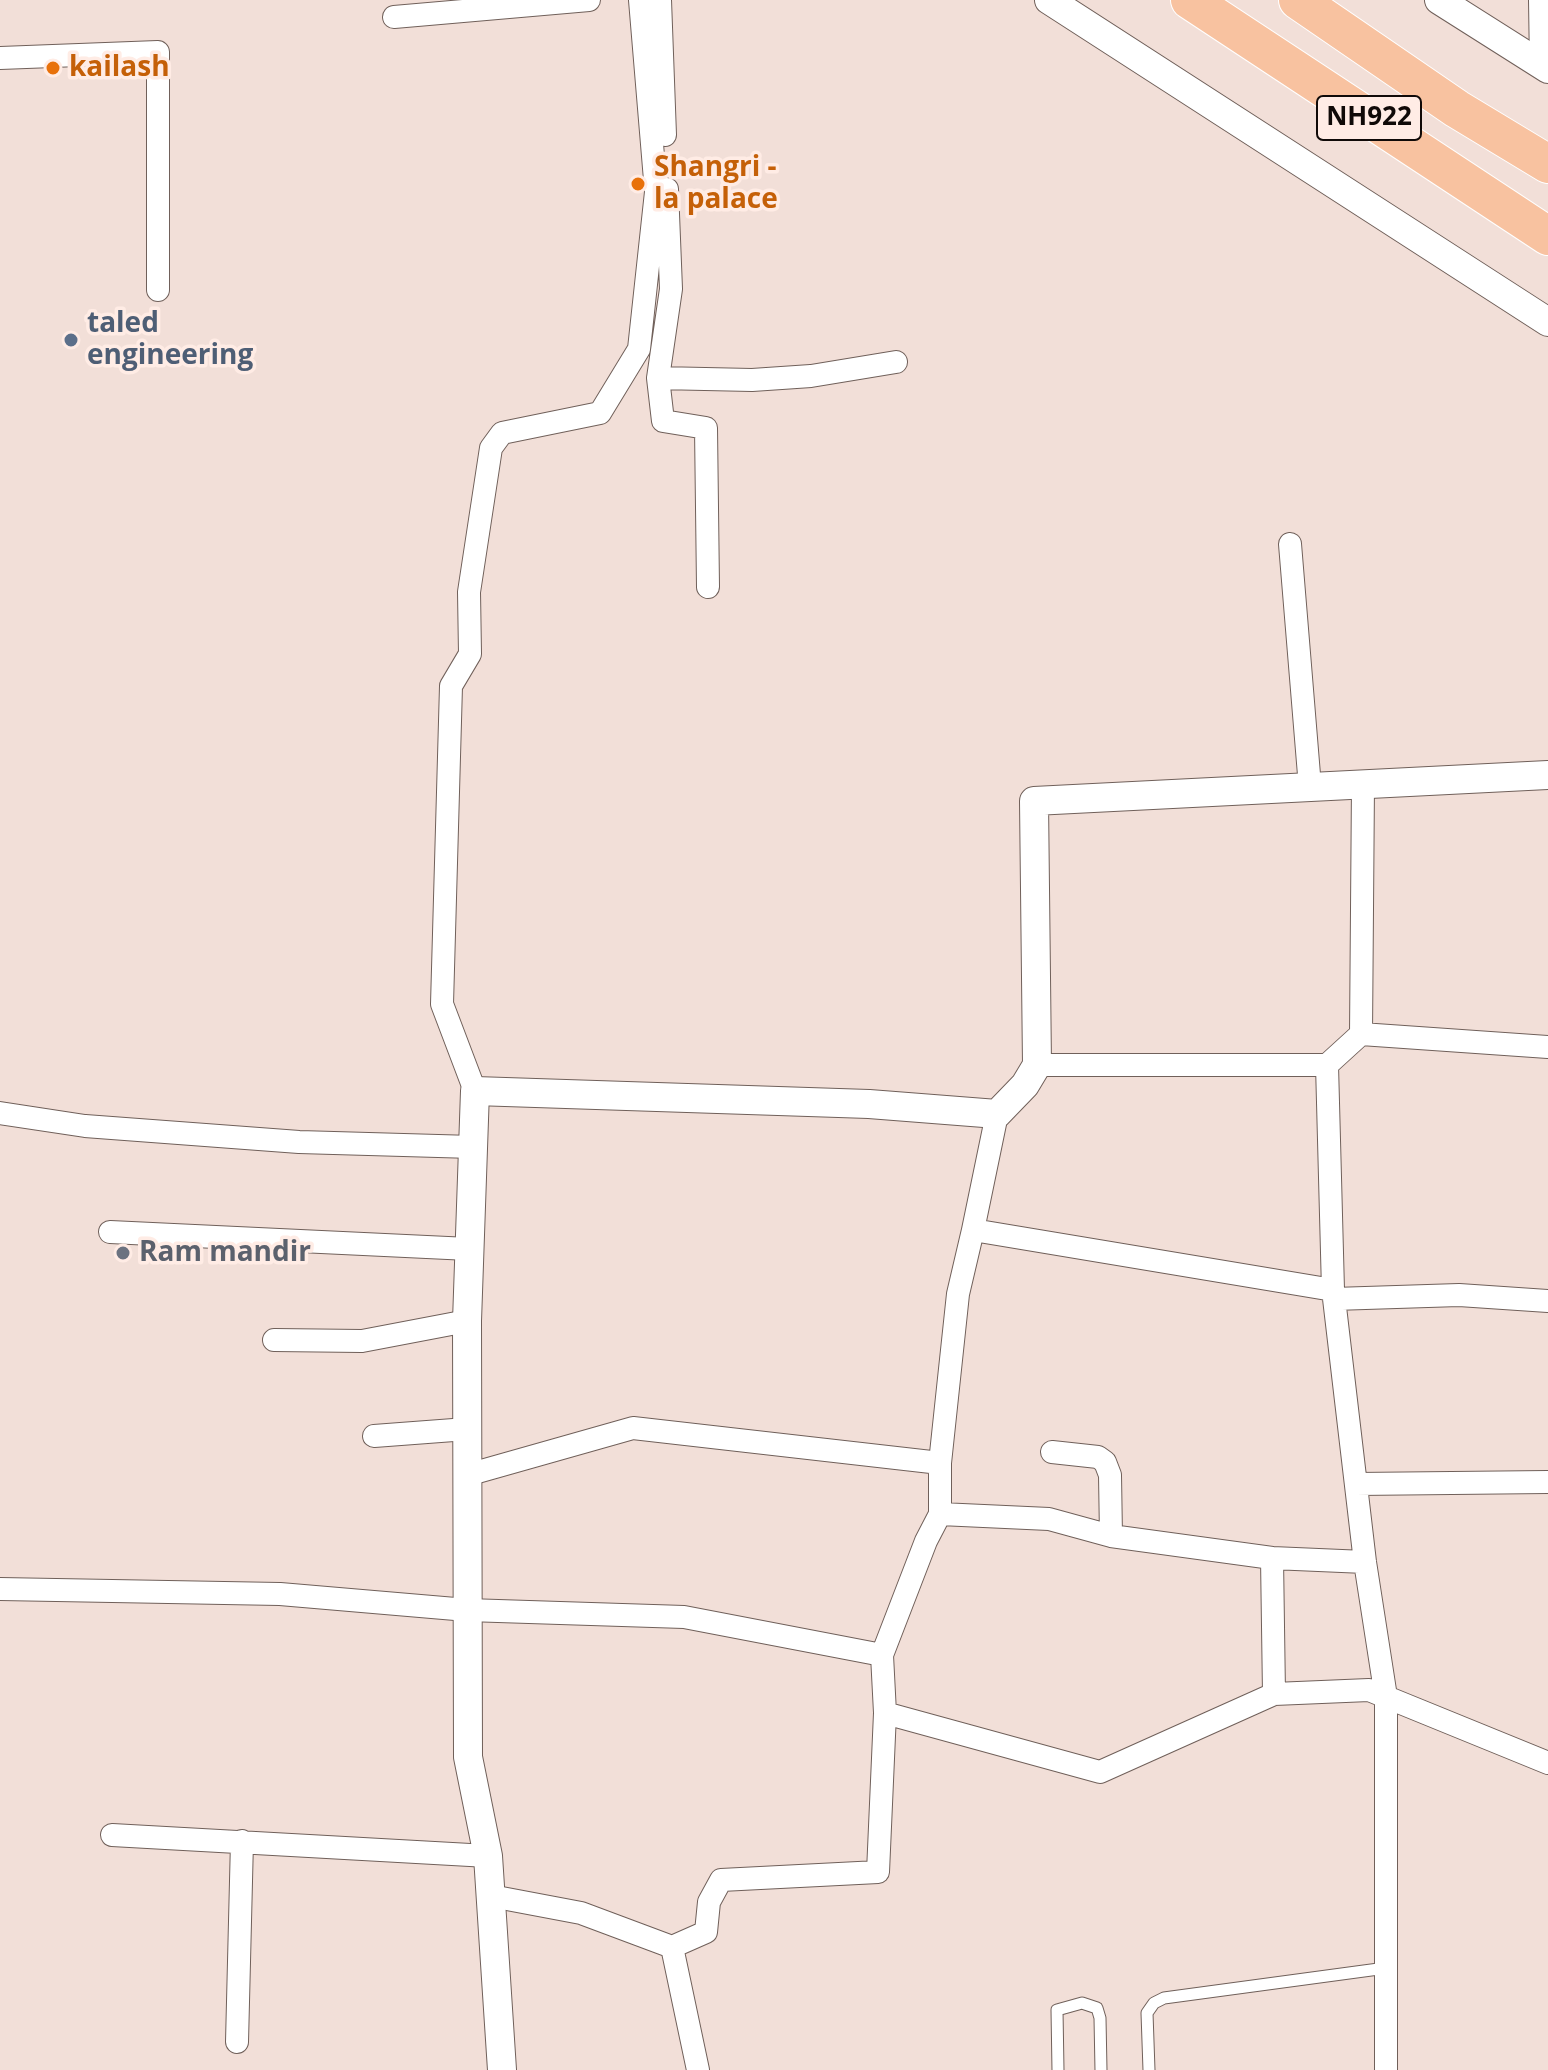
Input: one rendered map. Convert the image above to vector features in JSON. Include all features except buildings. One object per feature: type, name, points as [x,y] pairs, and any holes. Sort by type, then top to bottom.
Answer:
[{"type":"highway","name":"NH922","points":[[1190,0],[1548,236]]},
{"type":"highway","name":"NH922","points":[[1298,0],[1457,109],[1548,164]]},
{"type":"street","points":[[394,17],[589,0]]},
{"type":"street","points":[[502,2070],[488,1856],[468,1757],[467,1321],[475,1091],[442,1004],[451,686],[470,654],[469,592],[491,448],[502,433],[600,413],[639,349],[656,192],[640,0]]},
{"type":"street","points":[[660,0],[671,289],[658,378],[663,421],[706,428],[708,587]]},
{"type":"street","points":[[1049,0],[1548,322]]},
{"type":"street","points":[[1439,0],[1545,67]]},
{"type":"street","points":[[1540,0],[1545,67]]},
{"type":"street","points":[[0,58],[158,52],[158,290]]},
{"type":"street","points":[[658,378],[752,380],[811,376],[896,362]]},
{"type":"street","points":[[1290,544],[1310,787]]},
{"type":"street","points":[[491,1896],[581,1913],[672,1947],[706,1932],[709,1902],[721,1880],[878,1872],[885,1713],[882,1655],[926,1541],[940,1514],[940,1463],[958,1294],[997,1114],[1025,1085],[1037,1065],[1034,801],[1548,775]]},
{"type":"street","points":[[1361,1034],[1363,784]]},
{"type":"street","points":[[1037,1065],[1327,1065],[1361,1034],[1548,1047]]},
{"type":"street","points":[[1327,1065],[1333,1295],[1365,1562],[1386,1697],[1386,2070]]},
{"type":"street","points":[[475,1091],[869,1104],[997,1114]]},
{"type":"street","points":[[0,1113],[85,1126],[299,1142],[473,1147]]},
{"type":"street","points":[[973,1230],[1333,1295],[1459,1295],[1548,1301]]},
{"type":"street","points":[[110,1232],[469,1249]]},
{"type":"street","points":[[274,1340],[362,1341],[467,1321]]},
{"type":"street","points":[[467,1475],[633,1428],[940,1463]]},
{"type":"street","points":[[374,1436],[467,1429]]},
{"type":"street","points":[[1052,1452],[1098,1457],[1105,1462],[1110,1475],[1111,1536]]},
{"type":"street","points":[[1356,1484],[1548,1482]]},
{"type":"street","points":[[940,1514],[1049,1519],[1111,1536],[1272,1558],[1365,1562]]},
{"type":"street","points":[[1272,1558],[1274,1694]]},
{"type":"street","points":[[0,1589],[280,1594],[467,1610],[684,1617],[882,1655]]},
{"type":"street","points":[[885,1713],[1100,1772],[1274,1694],[1369,1690],[1548,1763]]},
{"type":"street","points":[[112,1835],[488,1856]]},
{"type":"street","points":[[237,2042],[242,1841]]},
{"type":"street","points":[[672,1947],[698,2070]]},
{"type":"lane","points":[[1149,2070],[1147,2013],[1154,2003],[1164,1998],[1386,1968]]},
{"type":"lane","points":[[1058,2070],[1057,2010],[1082,2003],[1097,2008],[1100,2018],[1101,2070]]},
{"type":"place","name":"kailash","points":[[53,68]]},
{"type":"place","name":"Shangri - la palace","points":[[638,184]]},
{"type":"place","name":"taled engineering","points":[[71,340]]},
{"type":"place","name":"Ram mandir","points":[[123,1253]]}]
